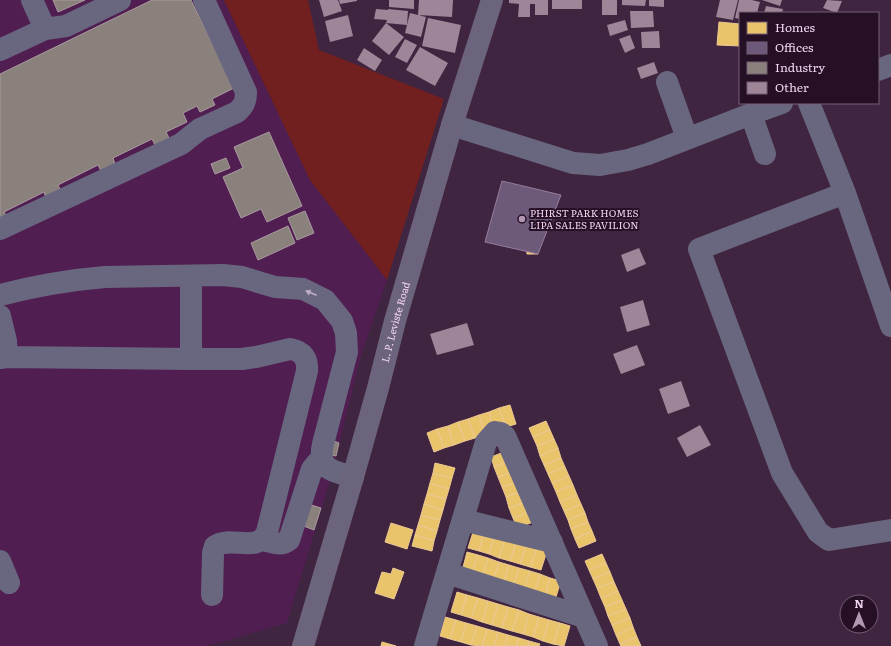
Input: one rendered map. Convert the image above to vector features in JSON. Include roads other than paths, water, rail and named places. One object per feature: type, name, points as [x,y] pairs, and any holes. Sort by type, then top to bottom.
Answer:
[{"type":"main road","name":"L. P. Leviste Road","points":[[303,646],[353,477],[397,314],[452,125],[492,0]]},
{"type":"street","points":[[32,0],[45,29]]},
{"type":"street","points":[[0,50],[45,29],[66,26],[120,0]]},
{"type":"street","points":[[0,229],[181,144],[200,129],[237,112],[241,108],[246,98],[246,92],[204,0]]},
{"type":"street","points":[[879,70],[891,65]]},
{"type":"street","points":[[667,82],[688,138]]},
{"type":"street","points":[[809,104],[845,193],[891,326]]},
{"type":"street","points":[[452,125],[573,163],[600,165],[628,160],[768,107],[765,154]]},
{"type":"street","points":[[845,193],[699,249],[782,474],[818,532],[829,540],[891,530]]},
{"type":"street","points":[[0,295],[51,283],[77,279],[105,277],[223,275],[242,277],[275,287],[297,303],[320,313],[337,316],[342,321],[344,327],[347,339],[347,352],[321,453],[322,460],[327,468],[353,477]]},
{"type":"street","points":[[191,276],[191,359]]},
{"type":"street","points":[[0,316],[6,341],[3,357],[242,359],[290,349],[300,352],[306,360],[307,371],[267,532],[263,540]]},
{"type":"street","points":[[430,645],[447,573],[486,442],[495,432],[501,433],[505,436],[597,646]]},
{"type":"street","points":[[212,595],[213,553],[215,546],[222,543],[253,543],[263,540],[281,544],[286,543],[289,540],[312,469],[316,463],[322,460]]},
{"type":"street","points":[[463,520],[552,542]]},
{"type":"street","points":[[0,561],[8,583]]},
{"type":"street","points":[[447,573],[584,617]]},
{"type":"place","name":"PHIRST PARK HOMES LIPA SALES PAVILION","points":[[522,219]]}]
